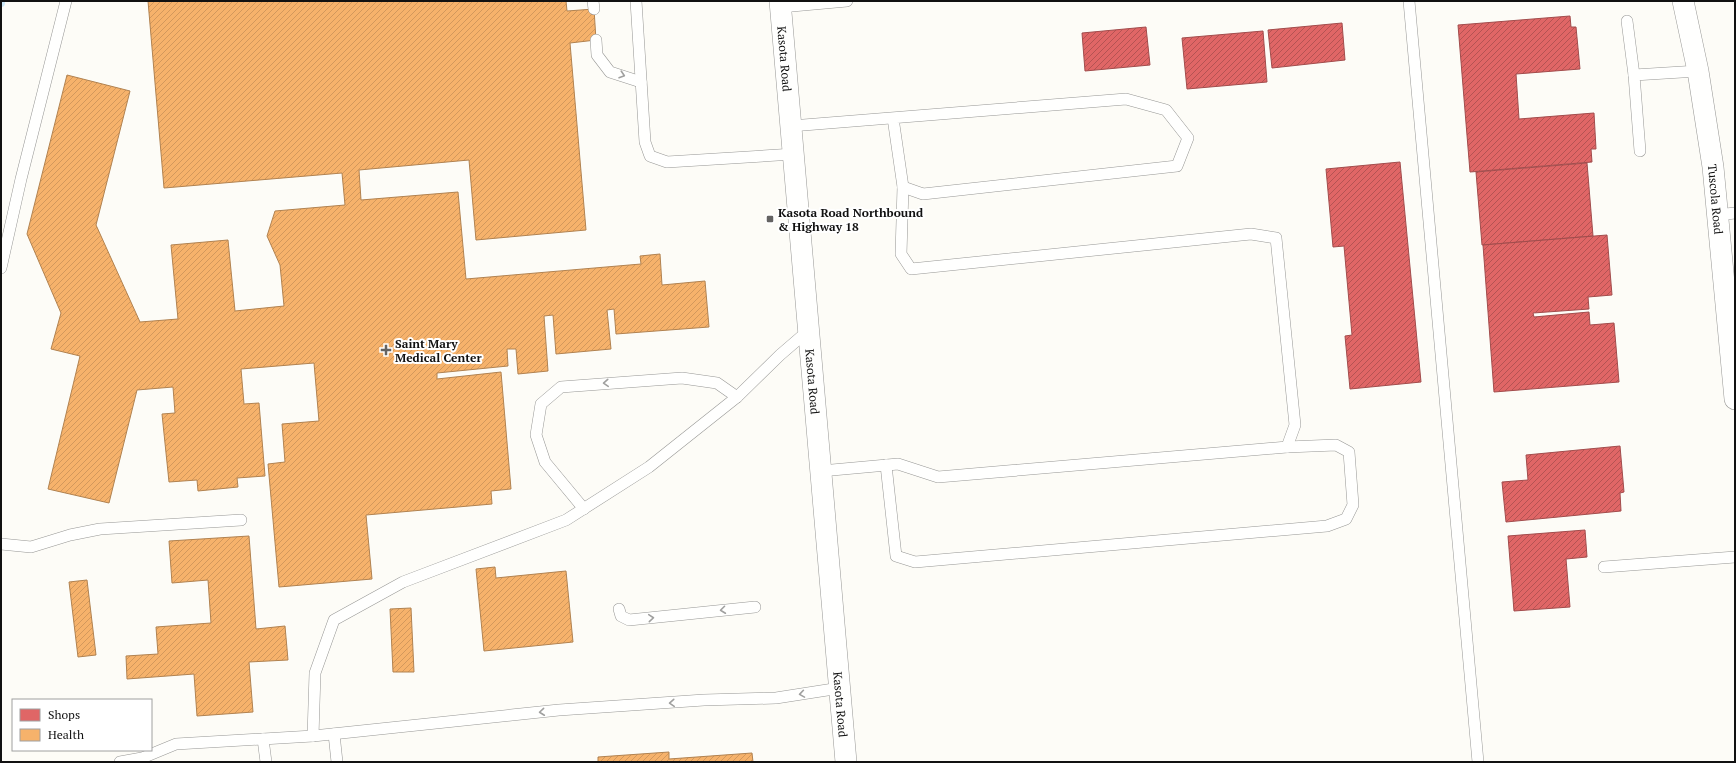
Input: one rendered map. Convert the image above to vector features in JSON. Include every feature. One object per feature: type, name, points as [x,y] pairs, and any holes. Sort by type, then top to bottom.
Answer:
[{"type":"street","name":"Tuscola Road","points":[[1683,1],[1698,71],[1713,167],[1726,214],[1735,399]]},
{"type":"street","name":"Kasota Road","points":[[780,4],[810,329],[846,762]]},
{"type":"lane","points":[[1,268],[21,178],[66,1]]},
{"type":"lane","points":[[636,1],[645,142],[650,156],[667,162],[709,161],[794,154]]},
{"type":"lane","points":[[780,4],[847,1]]},
{"type":"lane","points":[[1409,1],[1478,762]]},
{"type":"lane","points":[[1627,21],[1634,75],[1640,151]]},
{"type":"lane","points":[[596,40],[596,55],[610,72],[641,82]]},
{"type":"lane","points":[[1634,75],[1698,71]]},
{"type":"lane","points":[[791,126],[1126,99],[1166,110],[1188,138],[1177,166],[923,194],[903,187]]},
{"type":"lane","points":[[893,118],[903,187],[901,254],[910,268],[1251,234],[1276,238],[1295,425],[1287,447]]},
{"type":"lane","points":[[313,736],[315,673],[334,620],[403,582],[566,520],[584,509],[649,467],[737,397],[780,355],[810,329]]},
{"type":"lane","points":[[584,509],[545,462],[536,435],[541,404],[561,387],[682,378],[718,383],[737,397]]},
{"type":"lane","points":[[822,471],[886,465],[898,464],[938,477],[1287,447],[1336,445],[1349,452],[1353,505],[1346,519],[1327,526],[915,562],[896,556],[886,465]]},
{"type":"lane","points":[[1,544],[32,547],[70,535],[100,529],[241,520]]},
{"type":"lane","points":[[1604,568],[1735,557]]},
{"type":"lane","points":[[619,608],[621,616],[629,620],[755,607]]},
{"type":"lane","points":[[120,762],[142,758],[176,744],[313,736],[567,710],[704,700],[776,698],[840,688]]},
{"type":"lane","points":[[334,734],[336,762]]},
{"type":"lane","points":[[263,739],[266,762]]},
{"type":"building: Shops","points":[[1570,16],[1571,27],[1576,27],[1580,69],[1516,74],[1519,119],[1594,113],[1596,149],[1591,149],[1592,162],[1470,172],[1458,25]]},
{"type":"building: Shops","points":[[1342,23],[1345,60],[1272,68],[1268,30]]},
{"type":"building: Shops","points":[[1146,27],[1150,65],[1085,71],[1082,33]]},
{"type":"building: Shops","points":[[1263,31],[1267,82],[1187,89],[1182,38]]},
{"type":"building: Shops","points":[[1400,162],[1421,382],[1350,389],[1345,336],[1352,335],[1344,246],[1333,247],[1326,169]]},
{"type":"building: Shops","points":[[1587,163],[1593,236],[1482,245],[1476,172]]},
{"type":"building: Shops","points":[[1607,235],[1612,295],[1588,297],[1589,309],[1533,313],[1534,317],[1589,312],[1590,325],[1614,323],[1619,382],[1494,392],[1483,245]]},
{"type":"building: Shops","points":[[1620,446],[1624,492],[1620,493],[1621,511],[1506,522],[1502,482],[1528,480],[1526,455]]},
{"type":"building: Shops","points":[[1585,530],[1587,557],[1566,559],[1570,607],[1514,611],[1508,536]]},
{"type":"building: Health","points":[[148,1],[566,1],[567,11],[594,9],[596,40],[570,43],[586,230],[476,240],[469,160],[359,170],[361,200],[458,192],[466,279],[641,264],[640,256],[660,254],[662,285],[705,281],[709,327],[616,334],[614,309],[607,310],[611,349],[556,354],[553,315],[544,316],[548,371],[518,374],[516,349],[507,349],[508,366],[437,373],[437,379],[501,372],[511,489],[491,491],[492,504],[366,515],[372,579],[279,587],[268,464],[285,462],[282,424],[319,421],[314,363],[241,369],[244,404],[259,403],[265,476],[237,478],[238,487],[198,491],[197,480],[169,482],[162,414],[175,413],[173,387],[137,390],[109,503],[48,489],[80,356],[51,349],[61,313],[27,234],[67,75],[130,91],[96,225],[140,322],[178,319],[171,245],[228,240],[235,311],[284,306],[280,265],[267,236],[275,211],[345,205],[342,173],[164,188]]},
{"type":"building: Health","points":[[249,536],[256,629],[285,626],[288,660],[249,662],[253,712],[197,716],[194,674],[127,679],[126,656],[158,654],[156,627],[211,623],[208,580],[172,583],[169,541]]},
{"type":"building: Health","points":[[495,567],[496,578],[566,571],[573,642],[484,651],[476,569]]},
{"type":"building: Health","points":[[87,580],[96,655],[78,657],[69,582]]},
{"type":"building: Health","points":[[411,608],[414,672],[393,672],[390,609]]},
{"type":"building: Health","points":[[669,752],[669,759],[752,753],[753,762],[598,762],[598,757]]},
{"type":"place","name":"Kasota Road Northbound & Highway 18","points":[[770,219]]},
{"type":"place","name":"Saint Mary Medical Center","points":[[386,350]]}]
